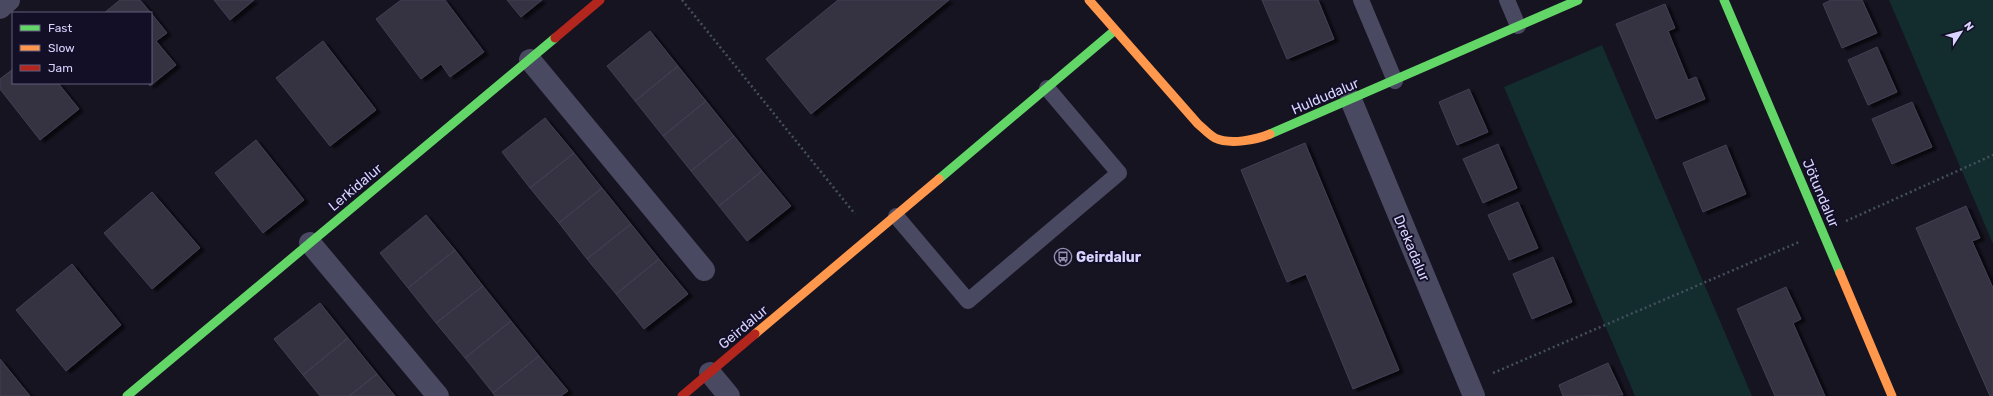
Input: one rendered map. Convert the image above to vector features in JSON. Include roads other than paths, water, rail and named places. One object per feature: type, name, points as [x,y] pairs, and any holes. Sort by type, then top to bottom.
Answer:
[{"type":"street","points":[[0,8],[9,0]]},
{"type":"street","name":"Lerkidalur","points":[[127,396],[600,0]]},
{"type":"street","name":"Huldudalur","points":[[1089,0],[1114,31],[1182,107],[1215,138],[1235,141],[1259,139],[1578,0]]},
{"type":"street","name":"Jötundalur","points":[[1724,0],[1892,396]]},
{"type":"street","name":"Geirdalur","points":[[682,396],[1114,31]]},
{"type":"street","points":[[530,60],[704,270]]},
{"type":"street","name":"Drekadalur","points":[[1350,100],[1472,389]]},
{"type":"street","points":[[310,243],[438,396]]},
{"type":"street","points":[[710,373],[729,396]]},
{"type":"lane","points":[[1361,0],[1395,81]]},
{"type":"lane","points":[[1507,0],[1518,26]]},
{"type":"lane","points":[[896,216],[968,301],[1119,173],[1046,88]]},
{"type":"place","name":"Geirdalur","points":[[1063,257]]}]
